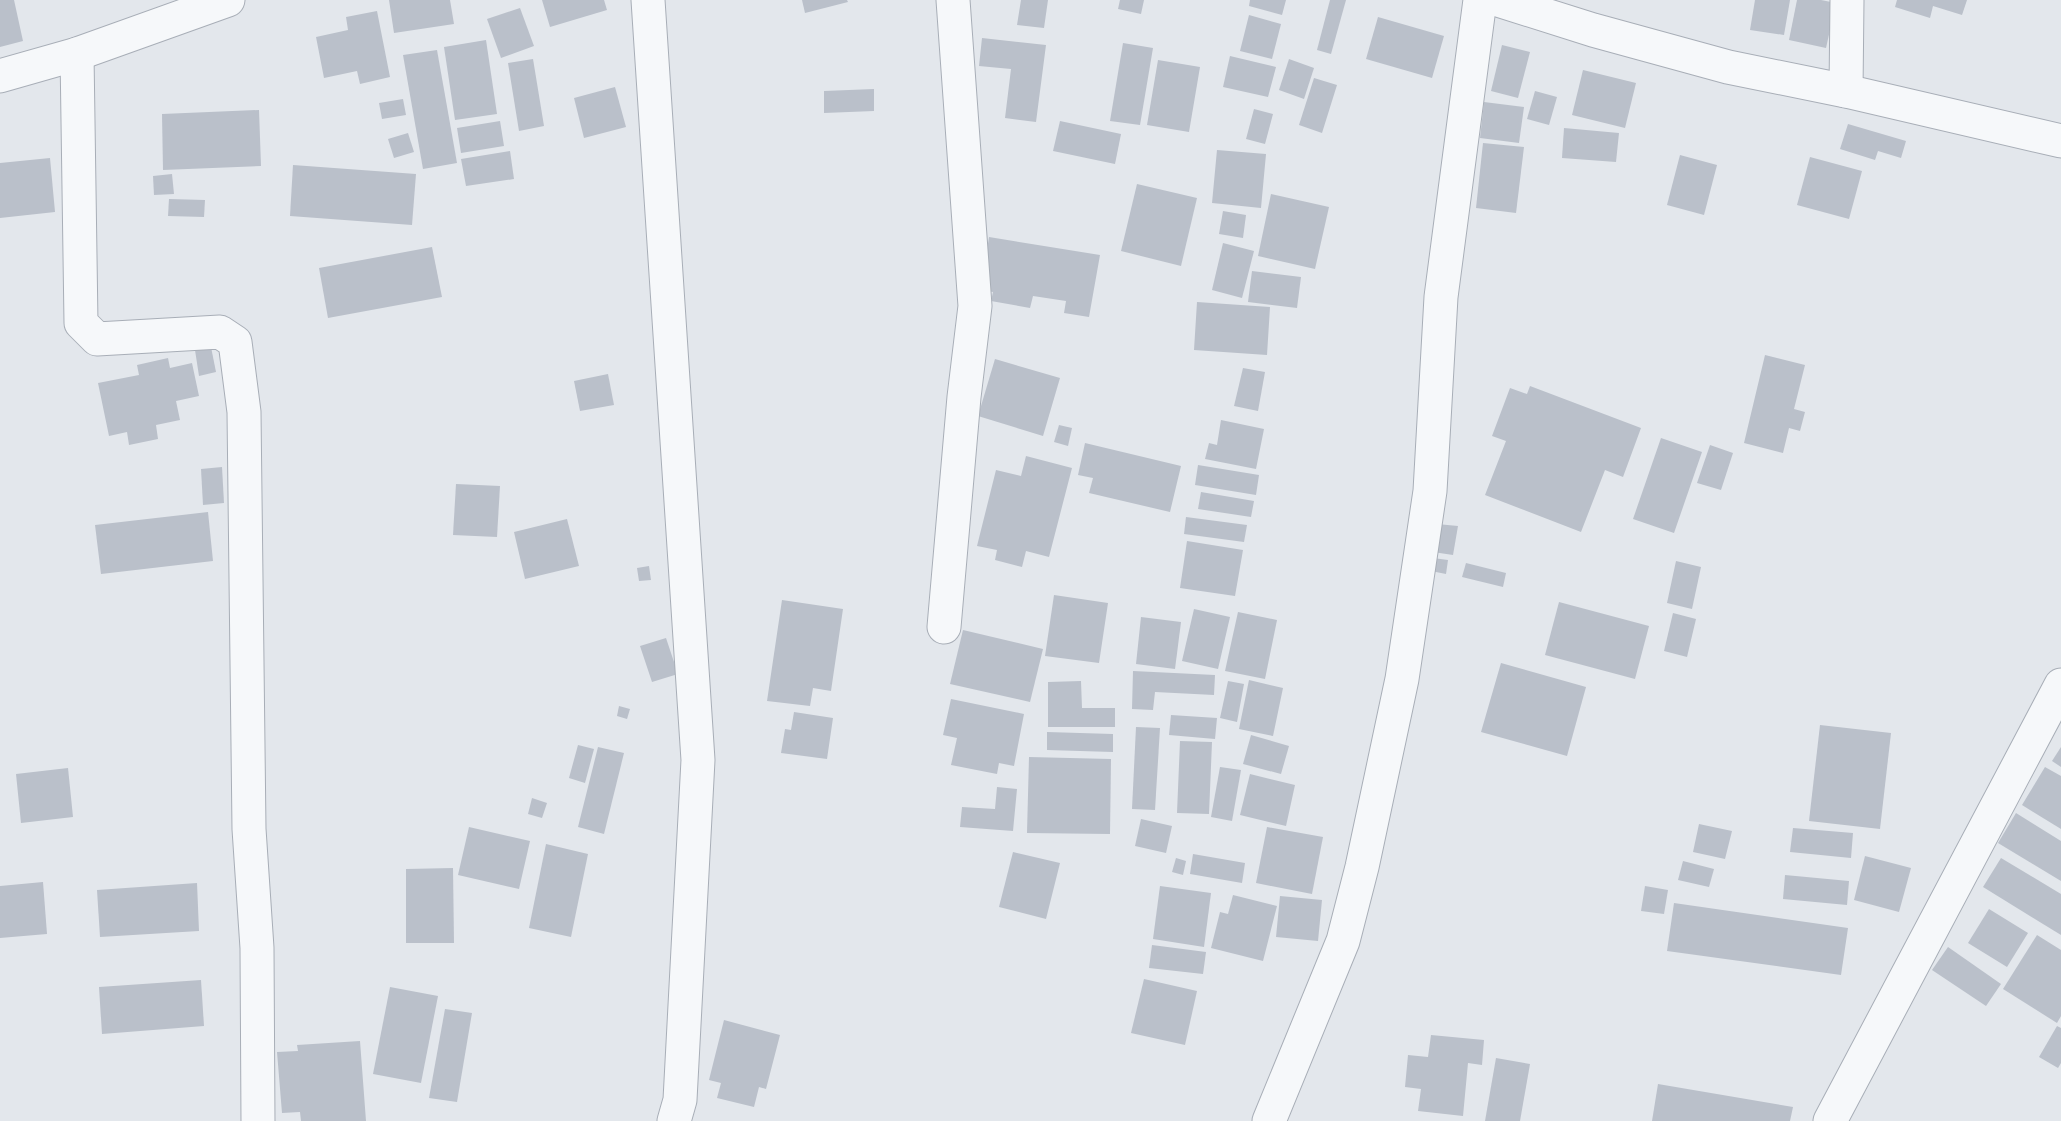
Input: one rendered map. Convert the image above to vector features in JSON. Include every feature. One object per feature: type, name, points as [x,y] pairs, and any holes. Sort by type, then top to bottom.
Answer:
[{"type":"street","points":[[0,76],[77,54],[228,0]]},
{"type":"street","points":[[648,0],[698,760],[680,1100],[674,1121]]},
{"type":"street","points":[[944,627],[964,397],[975,306],[953,0]]},
{"type":"street","points":[[1269,1121],[1343,941],[1362,867],[1402,680],[1430,491],[1441,297],[1480,0]]},
{"type":"street","points":[[1498,0],[1593,30],[1728,67],[1846,91],[2061,141]]},
{"type":"street","points":[[1846,91],[1847,0]]},
{"type":"street","points":[[77,54],[81,323],[97,339],[220,332],[235,342],[244,412],[249,829],[257,948],[258,1121]]},
{"type":"street","points":[[1830,1121],[2061,685]]},
{"type":"building","points":[[0,0],[14,0],[23,41],[0,47]]},
{"type":"building","points":[[389,0],[450,0],[454,24],[394,33]]},
{"type":"building","points":[[542,0],[604,0],[607,10],[550,27]]},
{"type":"building","points":[[802,0],[847,0],[848,2],[805,13]]},
{"type":"building","points":[[1021,0],[1048,0],[1044,28],[1017,25]]},
{"type":"building","points":[[1120,0],[1144,0],[1141,14],[1118,9]]},
{"type":"building","points":[[1250,0],[1286,0],[1282,15],[1249,6]]},
{"type":"building","points":[[1330,0],[1346,0],[1331,54],[1317,50]]},
{"type":"building","points":[[1755,0],[1790,0],[1784,35],[1750,30]]},
{"type":"building","points":[[1797,0],[1821,0],[1836,3],[1826,48],[1789,40]]},
{"type":"building","points":[[1897,0],[1967,0],[1962,15],[1933,6],[1930,18],[1895,7]]},
{"type":"building","points":[[520,8],[534,46],[501,58],[487,19]]},
{"type":"building","points":[[377,11],[390,77],[360,84],[357,71],[324,78],[316,37],[348,30],[346,17]]},
{"type":"building","points":[[1249,15],[1281,24],[1272,59],[1240,51]]},
{"type":"building","points":[[1378,17],[1444,36],[1432,78],[1366,59]]},
{"type":"building","points":[[982,38],[1046,45],[1036,122],[1005,118],[1011,69],[979,66]]},
{"type":"building","points":[[486,40],[497,114],[455,120],[444,47]]},
{"type":"building","points":[[1123,43],[1153,48],[1140,125],[1110,121]]},
{"type":"building","points":[[1502,45],[1530,52],[1518,98],[1491,91]]},
{"type":"building","points":[[437,50],[457,163],[423,169],[403,55]]},
{"type":"building","points":[[1230,56],[1276,67],[1268,97],[1223,87]]},
{"type":"building","points":[[533,59],[544,126],[519,131],[508,63]]},
{"type":"building","points":[[1289,59],[1314,68],[1304,99],[1279,90]]},
{"type":"building","points":[[1158,60],[1200,67],[1189,132],[1147,125]]},
{"type":"building","points":[[1583,70],[1636,83],[1625,128],[1572,115]]},
{"type":"building","points":[[1314,78],[1337,85],[1322,133],[1299,125]]},
{"type":"building","points":[[615,87],[626,127],[584,138],[574,98]]},
{"type":"building","points":[[874,89],[874,111],[824,113],[824,91]]},
{"type":"building","points":[[1535,91],[1557,97],[1549,125],[1527,119]]},
{"type":"building","points":[[403,99],[406,115],[382,119],[379,103]]},
{"type":"building","points":[[1484,102],[1524,107],[1519,143],[1480,138]]},
{"type":"building","points":[[1254,109],[1273,114],[1265,144],[1246,139]]},
{"type":"building","points":[[259,110],[261,166],[163,170],[162,114]]},
{"type":"building","points":[[500,121],[504,146],[461,153],[457,128]]},
{"type":"building","points":[[1060,121],[1121,134],[1115,164],[1053,151]]},
{"type":"building","points":[[1848,124],[1906,141],[1901,158],[1878,151],[1875,160],[1840,149]]},
{"type":"building","points":[[1564,128],[1619,133],[1616,162],[1562,158]]},
{"type":"building","points":[[408,133],[414,152],[394,158],[388,139]]},
{"type":"building","points":[[1483,143],[1524,147],[1516,213],[1476,208]]},
{"type":"building","points":[[1217,150],[1266,154],[1261,208],[1212,203]]},
{"type":"building","points":[[510,151],[514,179],[466,186],[461,159]]},
{"type":"building","points":[[1680,155],[1717,165],[1704,215],[1667,205]]},
{"type":"building","points":[[1810,157],[1862,171],[1849,219],[1797,205]]},
{"type":"building","points":[[50,158],[55,212],[0,218],[0,163]]},
{"type":"building","points":[[293,165],[416,174],[412,225],[290,216]]},
{"type":"building","points":[[172,174],[174,194],[154,195],[153,176]]},
{"type":"building","points":[[1137,184],[1197,198],[1181,266],[1121,251]]},
{"type":"building","points":[[1271,194],[1329,207],[1315,269],[1258,256]]},
{"type":"building","points":[[169,199],[205,200],[204,217],[168,216]]},
{"type":"building","points":[[1223,211],[1246,215],[1243,238],[1219,234]]},
{"type":"building","points":[[989,237],[1100,255],[1089,317],[1064,313],[1066,301],[1033,296],[1030,308],[991,301],[993,292],[981,290]]},
{"type":"building","points":[[1223,243],[1254,251],[1242,298],[1212,290]]},
{"type":"building","points":[[432,247],[442,297],[328,318],[319,268]]},
{"type":"building","points":[[1252,271],[1301,277],[1297,308],[1248,302]]},
{"type":"building","points":[[1197,302],[1270,307],[1267,355],[1194,350]]},
{"type":"building","points":[[211,347],[216,372],[199,376],[195,350]]},
{"type":"building","points":[[1765,355],[1805,365],[1794,409],[1805,412],[1800,431],[1789,428],[1783,453],[1744,443]]},
{"type":"building","points":[[168,358],[170,368],[192,363],[199,396],[176,401],[180,420],[156,425],[158,439],[129,445],[127,432],[109,436],[98,383],[139,375],[137,365]]},
{"type":"building","points":[[995,359],[1060,378],[1043,436],[978,416]]},
{"type":"building","points":[[1243,368],[1265,372],[1258,411],[1234,406]]},
{"type":"building","points":[[608,374],[614,405],[580,411],[574,381]]},
{"type":"building","points":[[1530,386],[1641,428],[1623,477],[1605,470],[1581,532],[1485,495],[1506,441],[1492,436],[1510,388],[1527,394]]},
{"type":"building","points":[[1221,420],[1264,429],[1256,469],[1205,459],[1209,443],[1217,445]]},
{"type":"building","points":[[1059,425],[1072,428],[1068,446],[1054,442]]},
{"type":"building","points":[[1661,438],[1702,452],[1674,533],[1633,519]]},
{"type":"building","points":[[1085,443],[1181,466],[1170,512],[1089,493],[1093,478],[1078,475]]},
{"type":"building","points":[[1710,445],[1733,453],[1721,490],[1697,483]]},
{"type":"building","points":[[1026,456],[1072,468],[1049,557],[1026,551],[1022,567],[995,560],[997,550],[977,546],[996,470],[1021,476]]},
{"type":"building","points":[[1198,465],[1259,475],[1256,495],[1195,485]]},
{"type":"building","points":[[222,467],[224,503],[203,505],[201,469]]},
{"type":"building","points":[[456,484],[500,486],[497,537],[453,535]]},
{"type":"building","points":[[1201,492],[1254,501],[1251,517],[1198,509]]},
{"type":"building","points":[[208,512],[213,561],[101,574],[95,525]]},
{"type":"building","points":[[1186,517],[1247,525],[1244,542],[1184,534]]},
{"type":"building","points":[[567,519],[579,566],[525,579],[514,532]]},
{"type":"building","points":[[1437,524],[1458,526],[1453,555],[1433,552]]},
{"type":"building","points":[[1187,541],[1243,550],[1235,596],[1180,588]]},
{"type":"building","points":[[1433,558],[1448,560],[1446,574],[1431,571]]},
{"type":"building","points":[[1676,561],[1701,567],[1692,609],[1667,603]]},
{"type":"building","points":[[1466,563],[1506,573],[1503,587],[1462,577]]},
{"type":"building","points":[[649,566],[651,580],[639,581],[637,568]]},
{"type":"building","points":[[1054,595],[1108,603],[1099,663],[1045,656]]},
{"type":"building","points":[[782,600],[843,609],[831,691],[813,688],[810,706],[767,701]]},
{"type":"building","points":[[1559,602],[1649,626],[1635,679],[1545,655]]},
{"type":"building","points":[[1194,609],[1230,617],[1218,669],[1182,661]]},
{"type":"building","points":[[1238,612],[1277,620],[1265,679],[1225,671]]},
{"type":"building","points":[[1673,613],[1696,619],[1687,657],[1664,651]]},
{"type":"building","points":[[1141,617],[1181,622],[1175,669],[1136,664]]},
{"type":"building","points":[[963,630],[1043,649],[1030,702],[950,684]]},
{"type":"building","points":[[666,638],[678,674],[652,682],[640,646]]},
{"type":"building","points":[[1501,663],[1586,687],[1567,756],[1481,732]]},
{"type":"building","points":[[1133,671],[1215,675],[1214,695],[1155,692],[1153,710],[1132,709]]},
{"type":"building","points":[[1249,680],[1283,688],[1273,736],[1239,729]]},
{"type":"building","points":[[1081,681],[1082,708],[1115,708],[1115,727],[1048,727],[1048,682]]},
{"type":"building","points":[[1228,681],[1244,684],[1237,722],[1220,718]]},
{"type":"building","points":[[951,699],[1024,714],[1014,766],[999,763],[997,774],[951,765],[957,738],[943,735]]},
{"type":"building","points":[[619,706],[630,709],[627,719],[617,716]]},
{"type":"building","points":[[794,712],[833,718],[827,759],[781,753],[785,729],[791,730]]},
{"type":"building","points":[[1171,715],[1217,718],[1215,739],[1169,735]]},
{"type":"building","points":[[1820,725],[1891,733],[1880,829],[1809,821]]},
{"type":"building","points":[[1136,727],[1160,728],[1155,810],[1132,809]]},
{"type":"building","points":[[1047,732],[1113,734],[1113,752],[1047,750]]},
{"type":"building","points":[[1251,735],[1289,746],[1281,774],[1243,764]]},
{"type":"building","points":[[1180,741],[1212,742],[1209,814],[1177,813]]},
{"type":"building","points":[[578,745],[594,749],[585,783],[569,778]]},
{"type":"building","points":[[598,747],[624,753],[604,834],[578,827]]},
{"type":"building","points":[[2061,747],[2061,767],[2052,761]]},
{"type":"building","points":[[1029,757],[1111,759],[1110,834],[1027,833]]},
{"type":"building","points":[[1220,767],[1241,770],[1232,821],[1211,817]]},
{"type":"building","points":[[2045,767],[2061,776],[2061,829],[2022,805]]},
{"type":"building","points":[[68,768],[73,817],[21,823],[16,774]]},
{"type":"building","points":[[1250,774],[1295,785],[1286,826],[1240,815]]},
{"type":"building","points":[[997,787],[1017,789],[1013,831],[960,827],[962,807],[995,809]]},
{"type":"building","points":[[532,798],[547,803],[542,818],[528,814]]},
{"type":"building","points":[[2016,813],[2061,841],[2061,881],[1998,843]]},
{"type":"building","points":[[1141,819],[1172,826],[1166,853],[1135,846]]},
{"type":"building","points":[[1699,824],[1732,831],[1725,859],[1693,852]]},
{"type":"building","points":[[469,827],[530,841],[519,889],[458,875]]},
{"type":"building","points":[[1267,827],[1323,837],[1312,894],[1256,883]]},
{"type":"building","points":[[1793,828],[1853,833],[1851,858],[1790,852]]},
{"type":"building","points":[[546,844],[588,854],[571,937],[529,928]]},
{"type":"building","points":[[1013,852],[1060,863],[1046,919],[999,907]]},
{"type":"building","points":[[1193,854],[1245,863],[1242,883],[1190,874]]},
{"type":"building","points":[[1865,856],[1911,868],[1899,912],[1854,900]]},
{"type":"building","points":[[1176,858],[1186,861],[1183,875],[1172,872]]},
{"type":"building","points":[[2001,858],[2061,894],[2061,935],[1983,887]]},
{"type":"building","points":[[1683,861],[1714,869],[1709,887],[1678,880]]},
{"type":"building","points":[[453,868],[454,943],[406,943],[406,869]]},
{"type":"building","points":[[1785,875],[1849,881],[1847,905],[1783,899]]},
{"type":"building","points":[[43,882],[47,934],[0,938],[0,886]]},
{"type":"building","points":[[197,883],[199,931],[100,937],[97,890]]},
{"type":"building","points":[[1160,886],[1211,893],[1204,947],[1153,939]]},
{"type":"building","points":[[1645,886],[1668,890],[1664,914],[1641,911]]},
{"type":"building","points":[[1233,895],[1277,906],[1263,961],[1211,948],[1220,912],[1228,914]]},
{"type":"building","points":[[1280,896],[1322,900],[1318,941],[1276,937]]},
{"type":"building","points":[[1674,903],[1848,928],[1841,975],[1667,951]]},
{"type":"building","points":[[1989,909],[2028,933],[2007,967],[1968,943]]},
{"type":"building","points":[[2037,935],[2061,950],[2061,1016],[2057,1023],[2003,989]]},
{"type":"building","points":[[1152,945],[1206,952],[1203,974],[1149,968]]},
{"type":"building","points":[[1948,947],[2001,984],[1986,1006],[1932,970]]},
{"type":"building","points":[[1144,979],[1197,991],[1185,1045],[1131,1033]]},
{"type":"building","points":[[201,980],[204,1026],[102,1034],[99,987]]},
{"type":"building","points":[[390,987],[438,996],[421,1083],[373,1074]]},
{"type":"building","points":[[445,1009],[472,1013],[457,1102],[429,1098]]},
{"type":"building","points":[[724,1020],[780,1035],[766,1089],[759,1087],[754,1107],[717,1098],[721,1083],[709,1080]]},
{"type":"building","points":[[2057,1026],[2061,1028],[2061,1063],[2058,1068],[2039,1057]]},
{"type":"building","points":[[1431,1035],[1484,1040],[1482,1065],[1468,1063],[1463,1116],[1418,1111],[1421,1089],[1405,1087],[1408,1055],[1428,1057]]},
{"type":"building","points":[[360,1041],[366,1121],[301,1121],[300,1112],[282,1113],[277,1052],[298,1051],[297,1045]]},
{"type":"building","points":[[1496,1058],[1530,1064],[1520,1121],[1485,1121]]},
{"type":"building","points":[[1658,1084],[1793,1107],[1790,1121],[1652,1121]]}]
